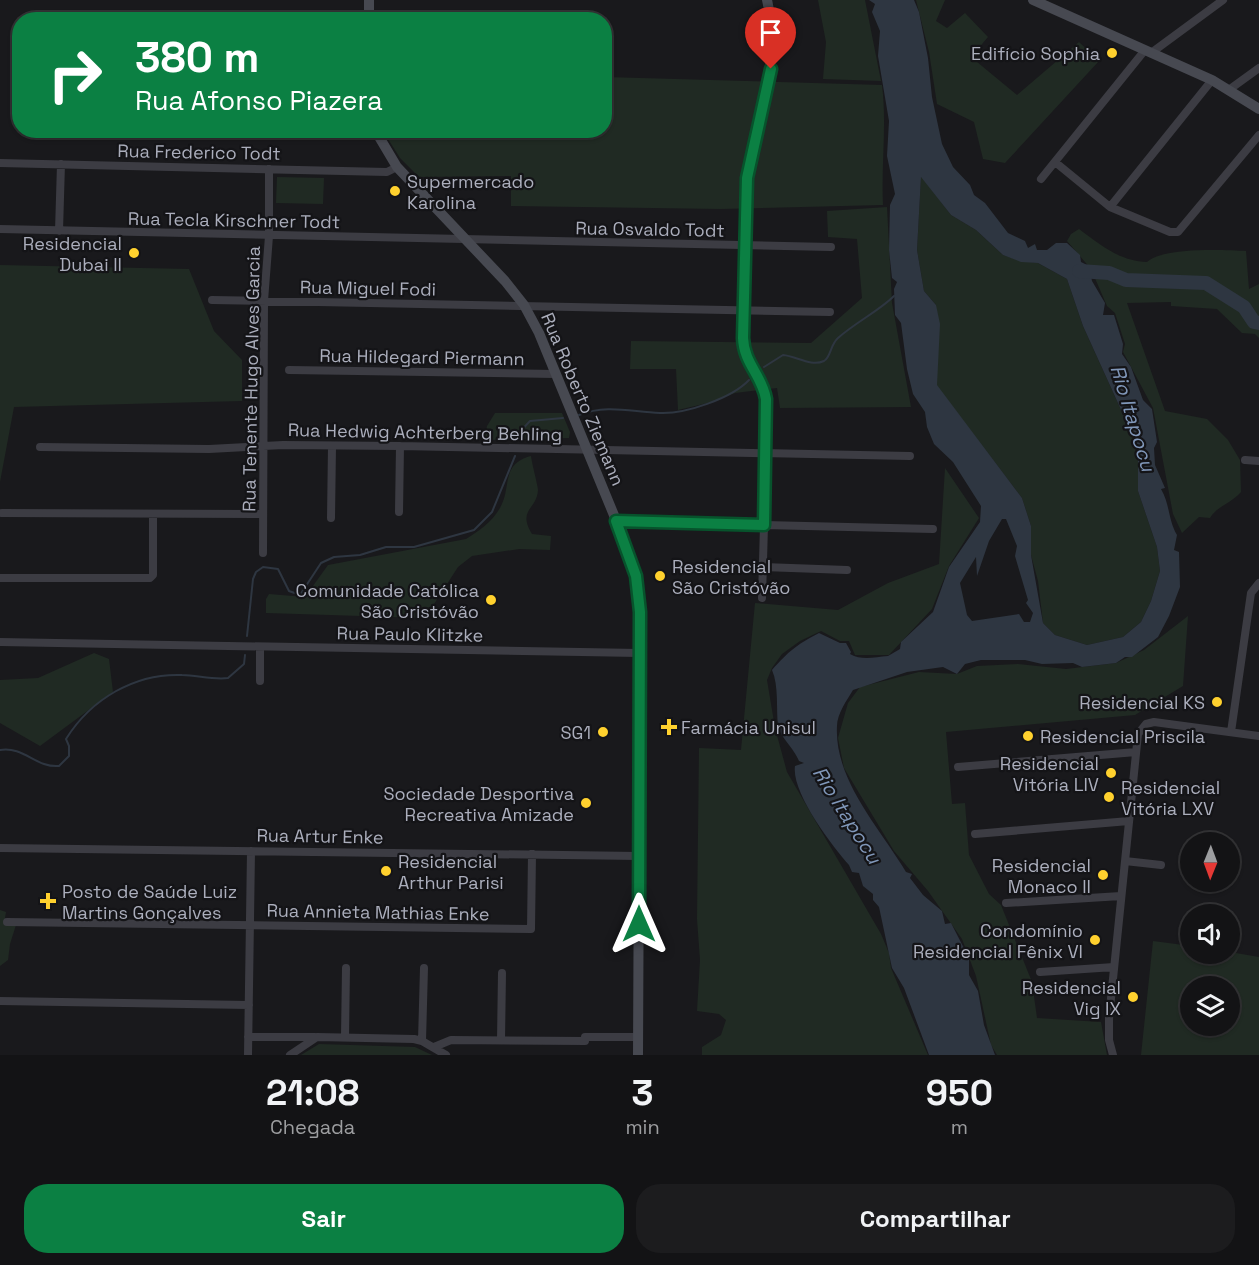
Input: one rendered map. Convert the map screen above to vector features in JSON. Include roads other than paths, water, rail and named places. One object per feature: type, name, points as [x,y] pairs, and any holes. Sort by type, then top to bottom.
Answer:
[{"type":"main road","points":[[616,521],[764,525],[766,399],[761,383],[745,354],[744,310],[747,178],[771,69],[772,36],[767,0]]},
{"type":"main road","points":[[1033,0],[1212,80],[1257,104]]},
{"type":"main road","name":"Rua Roberto Ziemann","points":[[380,138],[397,166],[524,305],[539,333],[616,521],[638,586],[638,1055]]},
{"type":"street","points":[[1041,179],[1148,51],[1223,0]]},
{"type":"street","points":[[1230,89],[1259,68]]},
{"type":"street","points":[[1110,207],[1212,80]]},
{"type":"street","points":[[1055,162],[1110,207],[1139,220],[1178,232],[1259,135]]},
{"type":"street","name":"Rua Frederico Todt","points":[[0,163],[387,172],[397,166]]},
{"type":"street","points":[[59,231],[61,164]]},
{"type":"street","name":"Rua Tenente Hugo Alves Garcia","points":[[262,553],[264,301],[269,236],[269,169]]},
{"type":"street","name":"Rua Tecla Kirschner Todt","points":[[0,230],[467,241]]},
{"type":"street","name":"Rua Osvaldo Todt","points":[[467,241],[831,247]]},
{"type":"street","name":"Rua Miguel Fodi","points":[[212,300],[830,312]]},
{"type":"street","name":"Rua Hildegard Piermann","points":[[289,370],[555,374]]},
{"type":"street","name":"Rua Hedwig Achterberg Behling","points":[[40,447],[209,449],[264,446],[400,446],[910,456]]},
{"type":"street","points":[[331,518],[332,446]]},
{"type":"street","points":[[399,512],[400,446]]},
{"type":"street","points":[[1245,460],[1259,461]]},
{"type":"street","points":[[2,513],[262,514]]},
{"type":"street","points":[[0,578],[150,578],[153,575],[153,514]]},
{"type":"street","points":[[762,598],[764,525],[933,529]]},
{"type":"street","points":[[763,565],[847,568]]},
{"type":"street","points":[[1231,732],[1251,593],[1259,583]]},
{"type":"street","name":"Rua Paulo Klitzke","points":[[0,642],[639,653]]},
{"type":"street","points":[[260,647],[260,681]]},
{"type":"street","points":[[1113,1055],[1108,1029],[1138,734],[1146,724],[1154,722],[1259,736]]},
{"type":"street","points":[[958,767],[1136,752]]},
{"type":"street","points":[[975,834],[1129,822]]},
{"type":"street","name":"Rua Artur Enke","points":[[0,848],[639,855]]},
{"type":"street","points":[[248,1055],[250,850]]},
{"type":"street","name":"Rua Annieta Mathias Enke","points":[[7,922],[531,929],[532,854]]},
{"type":"street","points":[[1125,861],[1161,865]]},
{"type":"street","points":[[1006,903],[1121,896]]},
{"type":"street","points":[[1040,972],[1114,967]]},
{"type":"street","points":[[345,1037],[346,968]]},
{"type":"street","points":[[422,1041],[424,968]]},
{"type":"street","points":[[501,1040],[502,973]]},
{"type":"street","points":[[0,1001],[249,1005]]},
{"type":"street","points":[[248,1037],[345,1037],[422,1041],[446,1055]]},
{"type":"street","points":[[290,1055],[317,1037]]},
{"type":"street","points":[[434,1047],[451,1040],[585,1041],[585,1037],[638,1037]]},
{"type":"water","name":"Rio Itapocu","points":[[869,0],[914,0],[919,12],[928,58],[932,97],[942,144],[953,167],[970,185],[974,195],[985,203],[1008,233],[1025,241],[1028,248],[1035,244],[1037,250],[1047,250],[1056,243],[1067,243],[1080,255],[1081,262],[1089,266],[1092,281],[1105,303],[1103,315],[1114,315],[1123,344],[1122,354],[1131,367],[1143,400],[1152,409],[1157,442],[1154,448],[1155,465],[1165,488],[1161,489],[1177,535],[1174,550],[1179,552],[1180,587],[1169,616],[1158,637],[1132,657],[1125,657],[1116,663],[1082,667],[1073,663],[1042,664],[1025,660],[981,660],[965,664],[957,674],[943,667],[907,672],[853,690],[839,717],[838,746],[851,784],[872,821],[906,872],[912,874],[910,878],[923,895],[942,911],[945,924],[951,923],[969,958],[969,975],[978,991],[984,1025],[995,1055],[929,1055],[904,988],[892,968],[879,907],[873,900],[873,894],[863,886],[859,873],[852,872],[806,804],[795,777],[795,766],[804,763],[799,761],[778,725],[776,690],[772,670],[783,658],[819,633],[840,643],[846,643],[850,654],[859,657],[888,656],[900,649],[901,642],[933,612],[949,567],[980,522],[981,506],[953,462],[934,444],[927,427],[925,412],[913,394],[901,323],[895,315],[894,289],[897,282],[892,278],[889,250],[890,205],[895,194],[887,156],[889,121],[878,56],[880,31],[872,12],[875,4]],"holes":[[[921,177],[951,215],[976,230],[1003,255],[1021,262],[1038,263],[1067,279],[1083,326],[1132,434],[1138,456],[1138,491],[1157,547],[1160,571],[1151,601],[1141,622],[1123,637],[1087,645],[1055,635],[1043,623],[1031,555],[1031,526],[1022,498],[937,385],[940,324],[936,305],[924,291],[917,250]],[[1002,519],[1006,519],[1017,546],[1015,556],[1028,600],[1026,603],[1033,613],[1030,622],[1024,622],[1019,614],[972,621],[967,615],[960,583],[976,557],[977,576],[989,541]]]},
{"type":"waterway","points":[[1079,271],[1109,273],[1126,280],[1206,283],[1244,307],[1254,322],[1259,323]]},
{"type":"waterway","points":[[764,367],[783,355],[814,363],[824,361],[838,338],[894,296]]},
{"type":"waterway","points":[[579,415],[609,409],[660,413],[682,411],[720,399],[749,380]]},
{"type":"waterway","points":[[517,435],[530,421],[563,418]]},
{"type":"waterway","points":[[247,636],[253,579],[256,572],[263,567],[278,569],[289,591],[300,595],[321,563],[334,557],[360,555],[386,547],[414,547],[474,530],[492,512],[515,456]]},
{"type":"waterway","points":[[0,750],[16,751],[43,764],[59,766],[69,756],[66,739],[76,725],[88,712],[116,691],[131,684],[165,676],[228,678],[244,664],[245,655]]},
{"type":"place","name":"Edifício Sophia","points":[[1112,53]]},
{"type":"place","name":"Supermercado Karolina","points":[[395,191]]},
{"type":"place","name":"Residencial Dubai II","points":[[134,253]]},
{"type":"place","name":"Residencial São Cristóvão","points":[[660,576]]},
{"type":"place","name":"Comunidade Católica São Cristóvão","points":[[491,600]]},
{"type":"place","name":"Residencial KS","points":[[1217,702]]},
{"type":"place","name":"Farmácia Unisul","points":[[669,727]]},
{"type":"place","name":"SG1","points":[[603,732]]},
{"type":"place","name":"Residencial Priscila","points":[[1028,736]]},
{"type":"place","name":"Residencial Vitória LIV","points":[[1111,773]]},
{"type":"place","name":"Residencial Vitória LXV","points":[[1109,797]]},
{"type":"place","name":"Sociedade Desportiva Recreativa Amizade","points":[[586,803]]},
{"type":"place","name":"Residencial Arthur Parisi","points":[[386,871]]},
{"type":"place","name":"Residencial Monaco II","points":[[1103,875]]},
{"type":"place","name":"Posto de Saúde Luiz Martins Gonçalves","points":[[48,901]]},
{"type":"place","name":"Condomínio Residencial Fênix VI","points":[[1095,940]]},
{"type":"place","name":"Residencial Vig IX","points":[[1133,997]]}]
